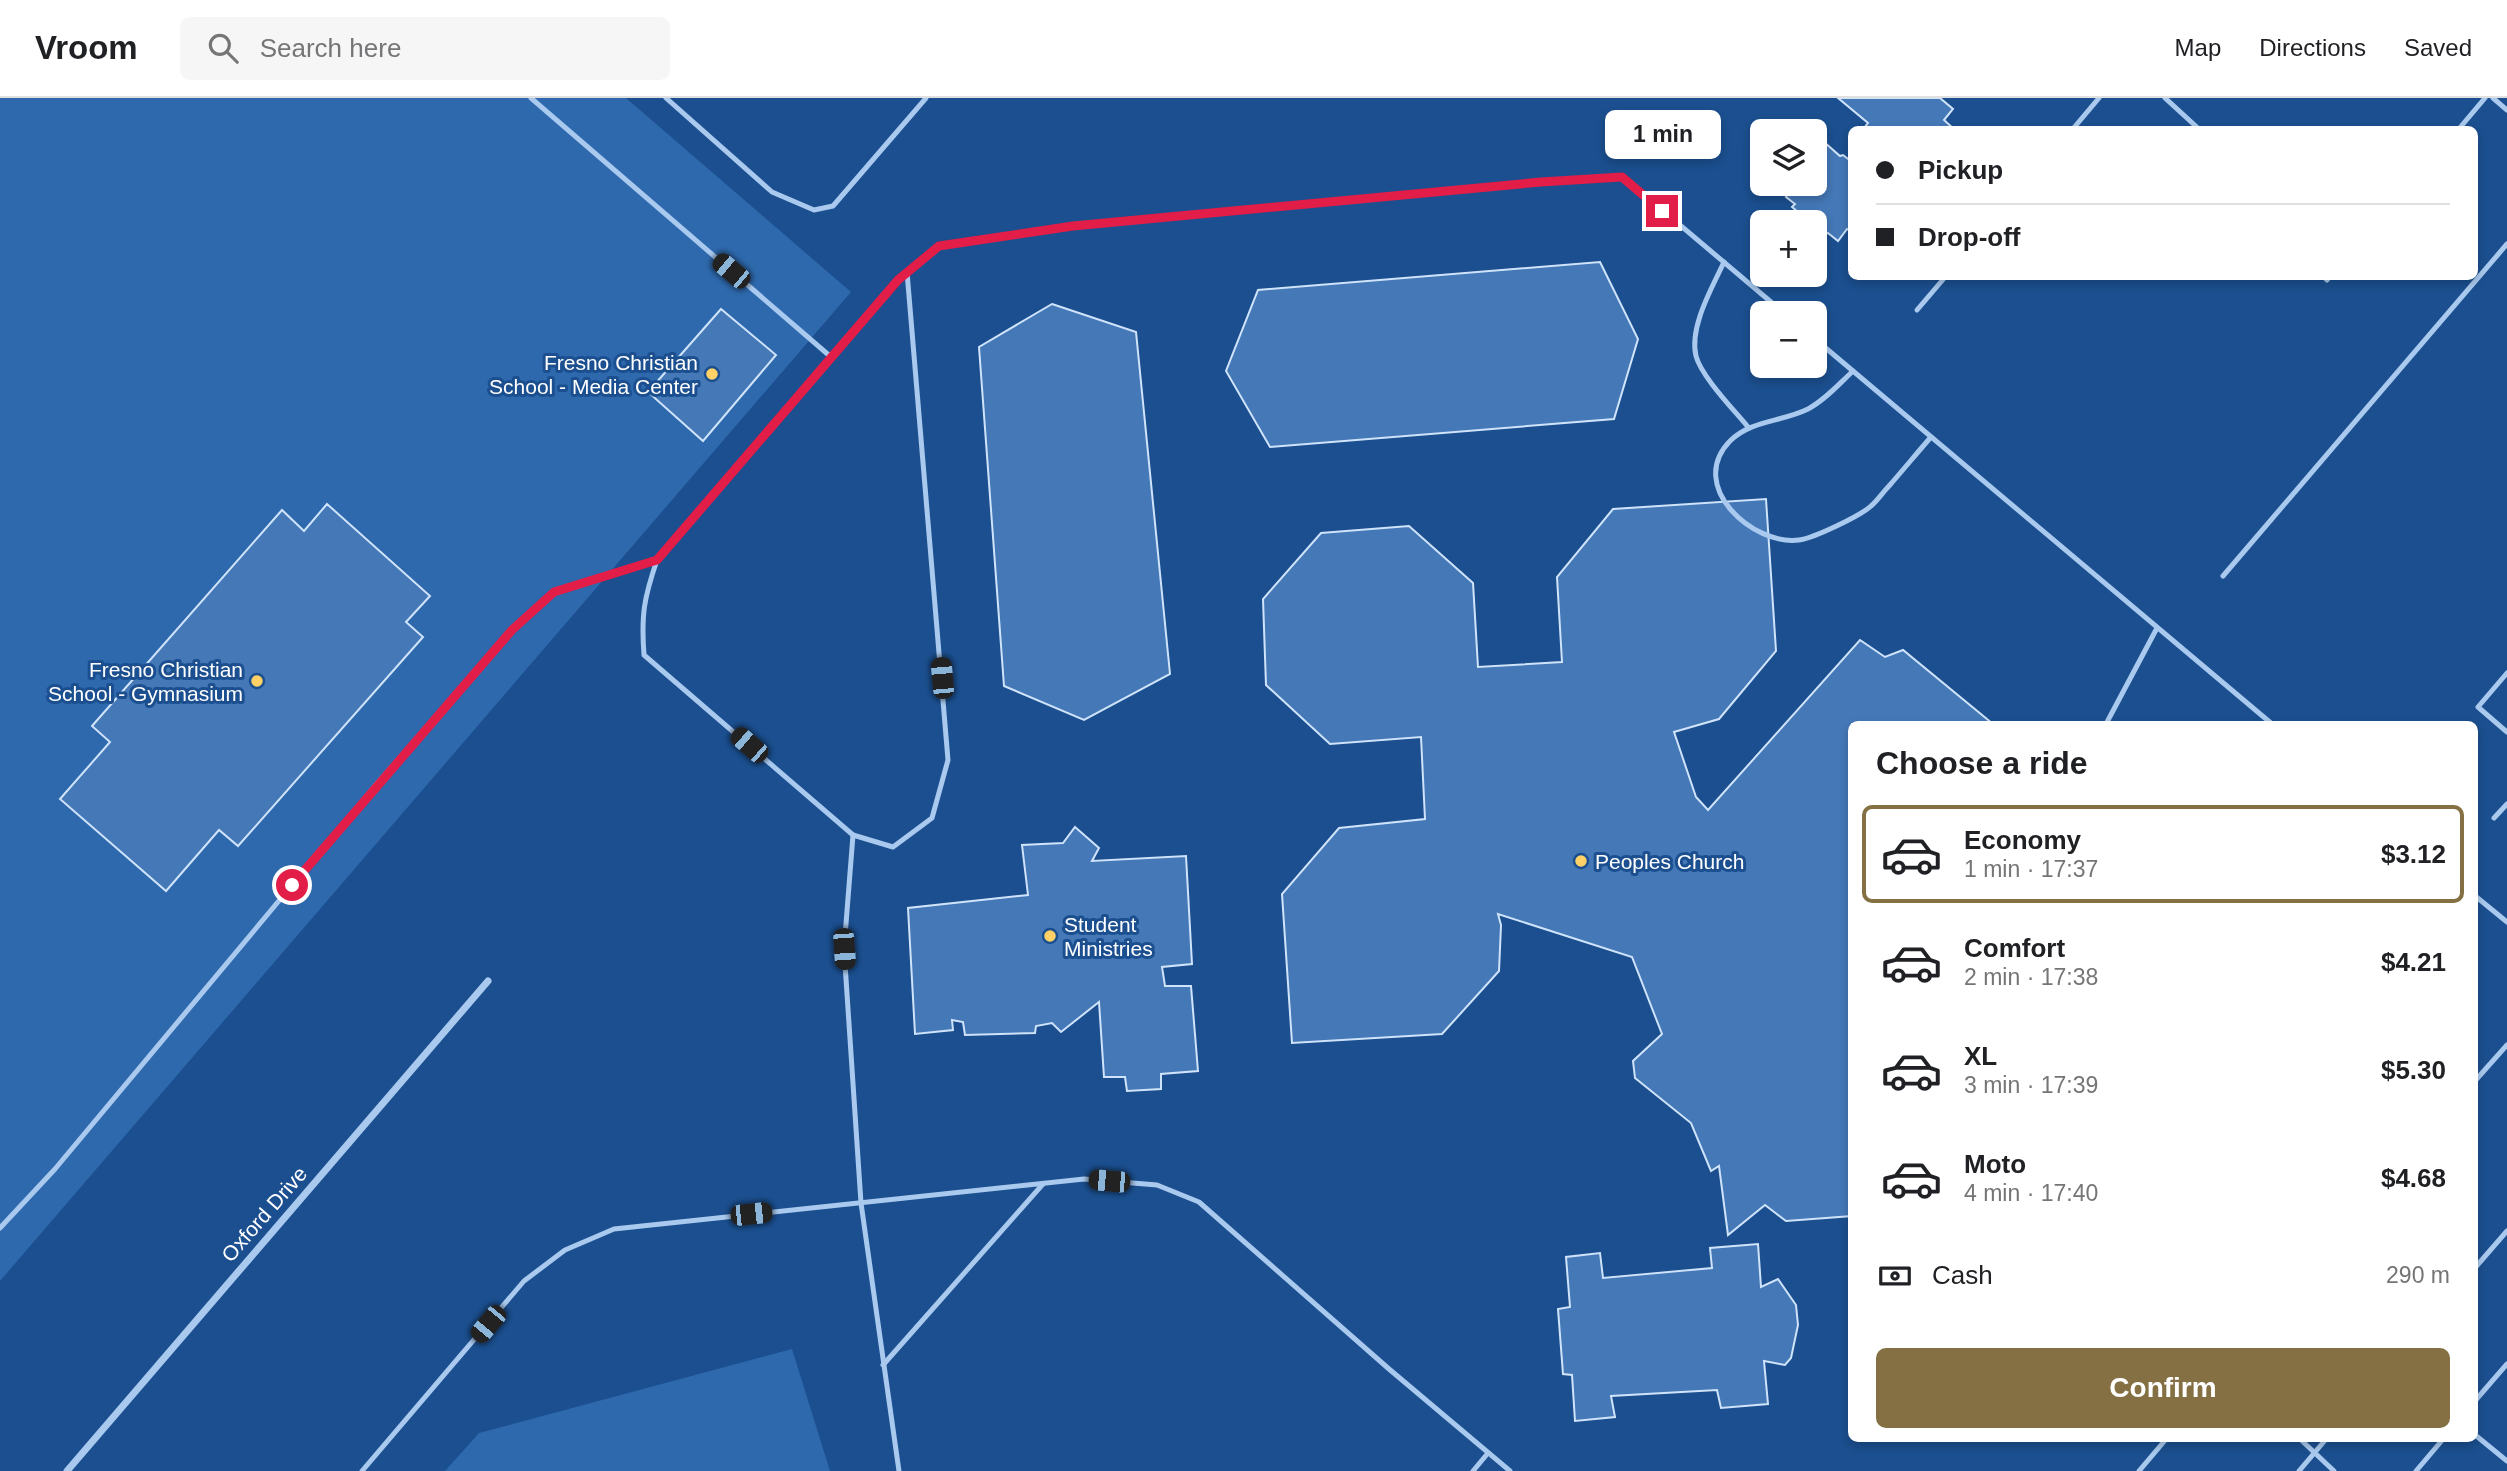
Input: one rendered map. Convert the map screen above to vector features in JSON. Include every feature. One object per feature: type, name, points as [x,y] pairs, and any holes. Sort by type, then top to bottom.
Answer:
[{"type":"street","name":"Oxford Drive","points":[[67,1471],[488,981]]},
{"type":"lane","points":[[531,98],[831,358]]},
{"type":"lane","points":[[666,98],[772,192],[814,210],[832,206],[926,98]]},
{"type":"lane","points":[[2075,126],[2099,98]]},
{"type":"lane","points":[[2165,98],[2196,126]]},
{"type":"lane","points":[[2461,126],[2485,98]]},
{"type":"lane","points":[[2493,98],[2507,110]]},
{"type":"lane","points":[[907,272],[948,760],[932,818],[893,847],[853,835],[644,655],[644,598],[657,560],[898,280],[907,272],[939,246],[1073,226],[1541,182],[1622,177],[1770,301]]},
{"type":"lane","points":[[2478,278],[2507,244]]},
{"type":"lane","points":[[1724,262],[1707,297],[1697,328],[1696,356],[1708,378],[1748,427]]},
{"type":"lane","points":[[1917,310],[1943,280]]},
{"type":"lane","points":[[2223,576],[2476,280]]},
{"type":"lane","points":[[1827,349],[2268,721]]},
{"type":"lane","points":[[1853,371],[1808,408],[1788,417],[1748,427],[1728,442],[1718,460],[1714,479],[1718,494],[1744,523],[1782,541],[1801,540],[1825,531],[1871,506],[1931,437]]},
{"type":"lane","points":[[0,1228],[55,1169],[356,808],[512,630],[554,592],[657,560]]},
{"type":"lane","points":[[2108,721],[2157,628]]},
{"type":"lane","points":[[2507,673],[2478,707],[2507,732]]},
{"type":"lane","points":[[2494,818],[2507,804]]},
{"type":"lane","points":[[853,835],[844,949],[861,1203],[899,1471]]},
{"type":"lane","points":[[2478,898],[2507,922]]},
{"type":"lane","points":[[2478,1078],[2507,1045]]},
{"type":"lane","points":[[362,1471],[524,1282],[565,1250],[614,1229],[1084,1178],[1157,1185],[1199,1202],[1510,1471]]},
{"type":"lane","points":[[883,1365],[1044,1183]]},
{"type":"lane","points":[[2478,1264],[2507,1231]]},
{"type":"lane","points":[[2478,1397],[2507,1364]]},
{"type":"lane","points":[[2478,1437],[2507,1461]]},
{"type":"lane","points":[[2139,1471],[2164,1442]]},
{"type":"lane","points":[[2303,1442],[2334,1471]]},
{"type":"lane","points":[[2299,1471],[2324,1442]]},
{"type":"lane","points":[[2416,1471],[2441,1442]]},
{"type":"lane","points":[[1473,1471],[1489,1453]]},
{"type":"shaded area","points":[[0,98],[626,98],[851,292],[0,1281]]},
{"type":"shaded area","points":[[792,1349],[830,1471],[445,1471],[479,1433]]},
{"type":"building","points":[[1838,98],[1940,98],[1953,109],[1944,120],[1951,126],[1866,126],[1868,123]]},
{"type":"building","points":[[1827,145],[1840,156],[1848,159],[1848,230],[1838,241],[1827,233],[1827,210],[1796,210],[1792,207],[1795,204],[1786,197],[1827,196]]},
{"type":"building","points":[[1600,262],[1638,339],[1614,419],[1270,447],[1226,371],[1258,290]]},
{"type":"building","points":[[1052,304],[1136,332],[1170,674],[1084,720],[1004,686],[979,347]]},
{"type":"building","name":"Fresno Christian School - Media Center","points":[[721,309],[776,355],[703,441],[648,392]]},
{"type":"building","name":"Peoples Church","points":[[1766,499],[1776,651],[1719,719],[1674,732],[1696,797],[1708,810],[1860,640],[1885,657],[1903,650],[1989,721],[1848,721],[1848,1216],[1786,1221],[1765,1205],[1728,1235],[1719,1166],[1711,1171],[1691,1123],[1635,1078],[1633,1061],[1662,1034],[1632,957],[1498,914],[1501,925],[1499,971],[1442,1034],[1292,1043],[1282,894],[1339,828],[1425,819],[1421,737],[1330,744],[1266,685],[1263,599],[1321,533],[1409,526],[1473,583],[1478,667],[1562,662],[1557,577],[1613,509]]},
{"type":"building","name":"Fresno Christian School - Gymnasium","points":[[327,504],[430,596],[406,622],[423,637],[238,846],[219,830],[166,891],[60,799],[110,742],[92,726],[282,510],[304,531]]},
{"type":"building","name":"Student Ministries","points":[[1075,827],[1099,848],[1092,861],[1186,856],[1192,964],[1162,967],[1165,986],[1191,986],[1198,1071],[1161,1074],[1161,1089],[1127,1091],[1125,1077],[1104,1077],[1099,1002],[1061,1032],[1052,1023],[1036,1026],[1035,1033],[965,1035],[963,1022],[952,1020],[953,1030],[915,1034],[908,908],[1028,895],[1022,845],[1063,843]]},
{"type":"building","points":[[1758,1244],[1761,1287],[1778,1279],[1796,1305],[1798,1325],[1791,1358],[1785,1365],[1764,1361],[1768,1404],[1721,1408],[1717,1390],[1611,1396],[1615,1417],[1575,1421],[1572,1375],[1563,1374],[1558,1309],[1570,1307],[1566,1257],[1600,1253],[1603,1278],[1712,1268],[1710,1248]]},
{"type":"place","name":"Fresno Christian School - Media Center","points":[[712,374]]},
{"type":"place","name":"Fresno Christian School - Gymnasium","points":[[257,681]]},
{"type":"place","name":"Peoples Church","points":[[1581,861]]},
{"type":"place","name":"Student Ministries","points":[[1050,936]]},
{"type":"route","points":[[292,885],[512,630],[554,592],[657,560],[898,280],[939,246],[1073,226],[1541,182],[1622,177],[1662,211]]}]
